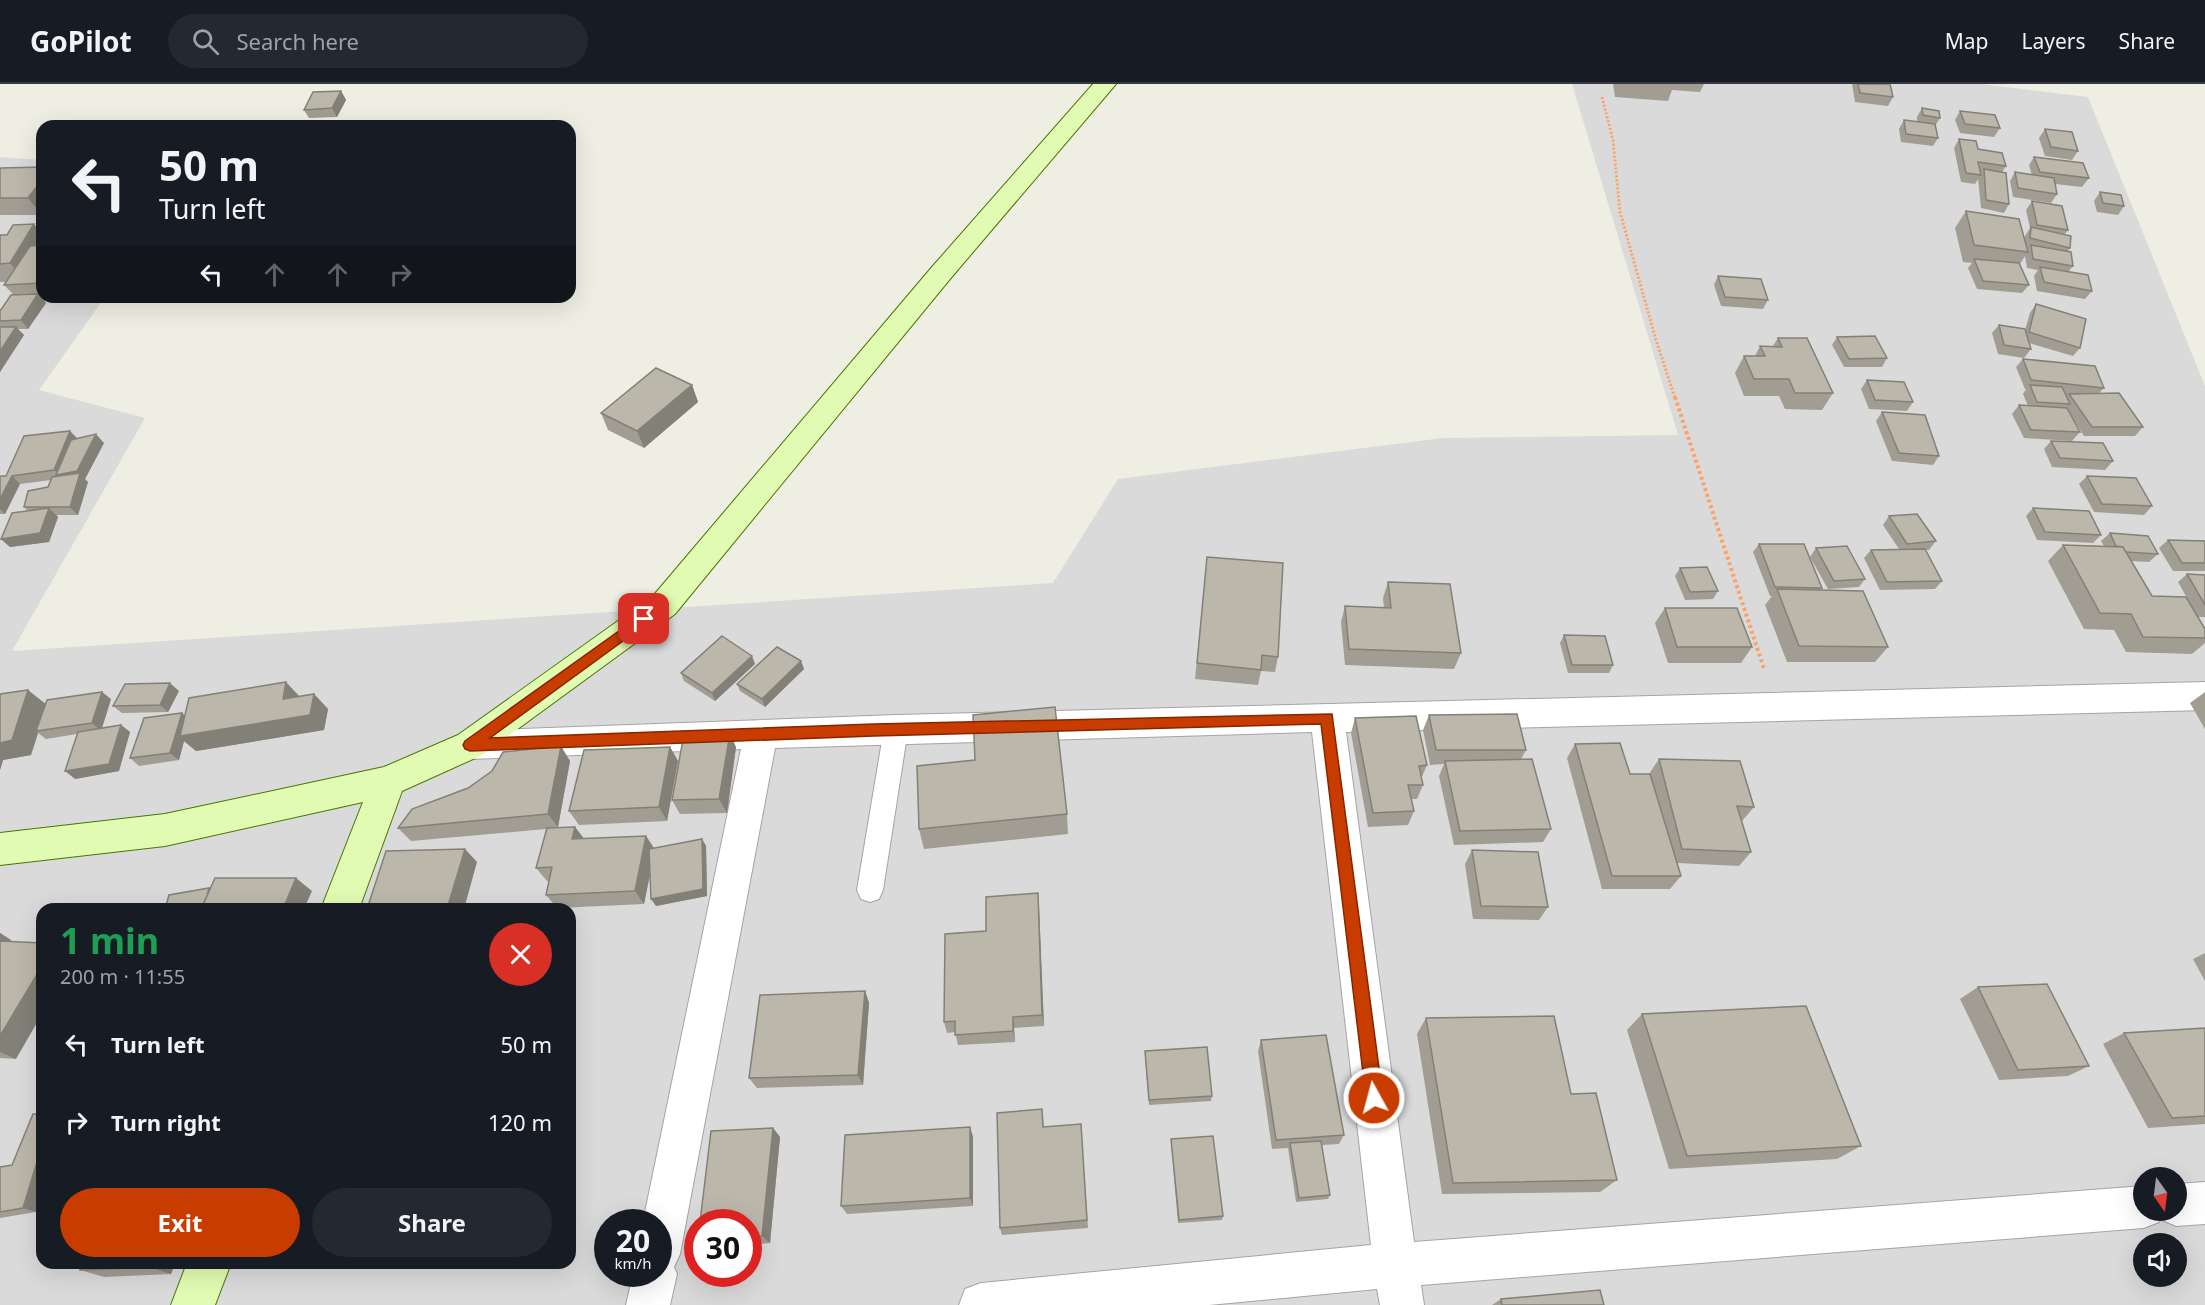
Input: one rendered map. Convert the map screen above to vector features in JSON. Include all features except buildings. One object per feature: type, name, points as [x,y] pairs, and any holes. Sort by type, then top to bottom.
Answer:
[{"type":"main road","points":[[0,849],[165,830],[388,781],[470,745],[664,604],[934,282],[1104,84]]},
{"type":"main road","points":[[342,903],[388,781]]},
{"type":"main road","points":[[193,1305],[207,1269]]},
{"type":"street","points":[[470,745],[896,729],[2205,696]]},
{"type":"street","points":[[1327,718],[1399,1285]]},
{"type":"street","points":[[667,1209],[761,734]]},
{"type":"street","points":[[2187,1204],[2205,1203]]},
{"type":"street","points":[[981,1305],[1399,1285],[2133,1209]]},
{"type":"street","points":[[648,1305],[652,1287]]},
{"type":"lane","points":[[870,890],[896,729]]},
{"type":"path","points":[[1602,97],[1613,140],[1623,223],[1656,340],[1776,706]]},
{"type":"shaded area","points":[[1572,84],[1982,84],[2088,97],[2205,386],[2205,1305],[0,1305],[0,157],[36,160],[36,303],[101,303],[39,390],[145,418],[12,651],[1053,583],[1118,479],[1443,438],[1678,435]]},
{"type":"route","points":[[644,619],[470,745],[874,730],[1327,718],[1374,1098]]}]
